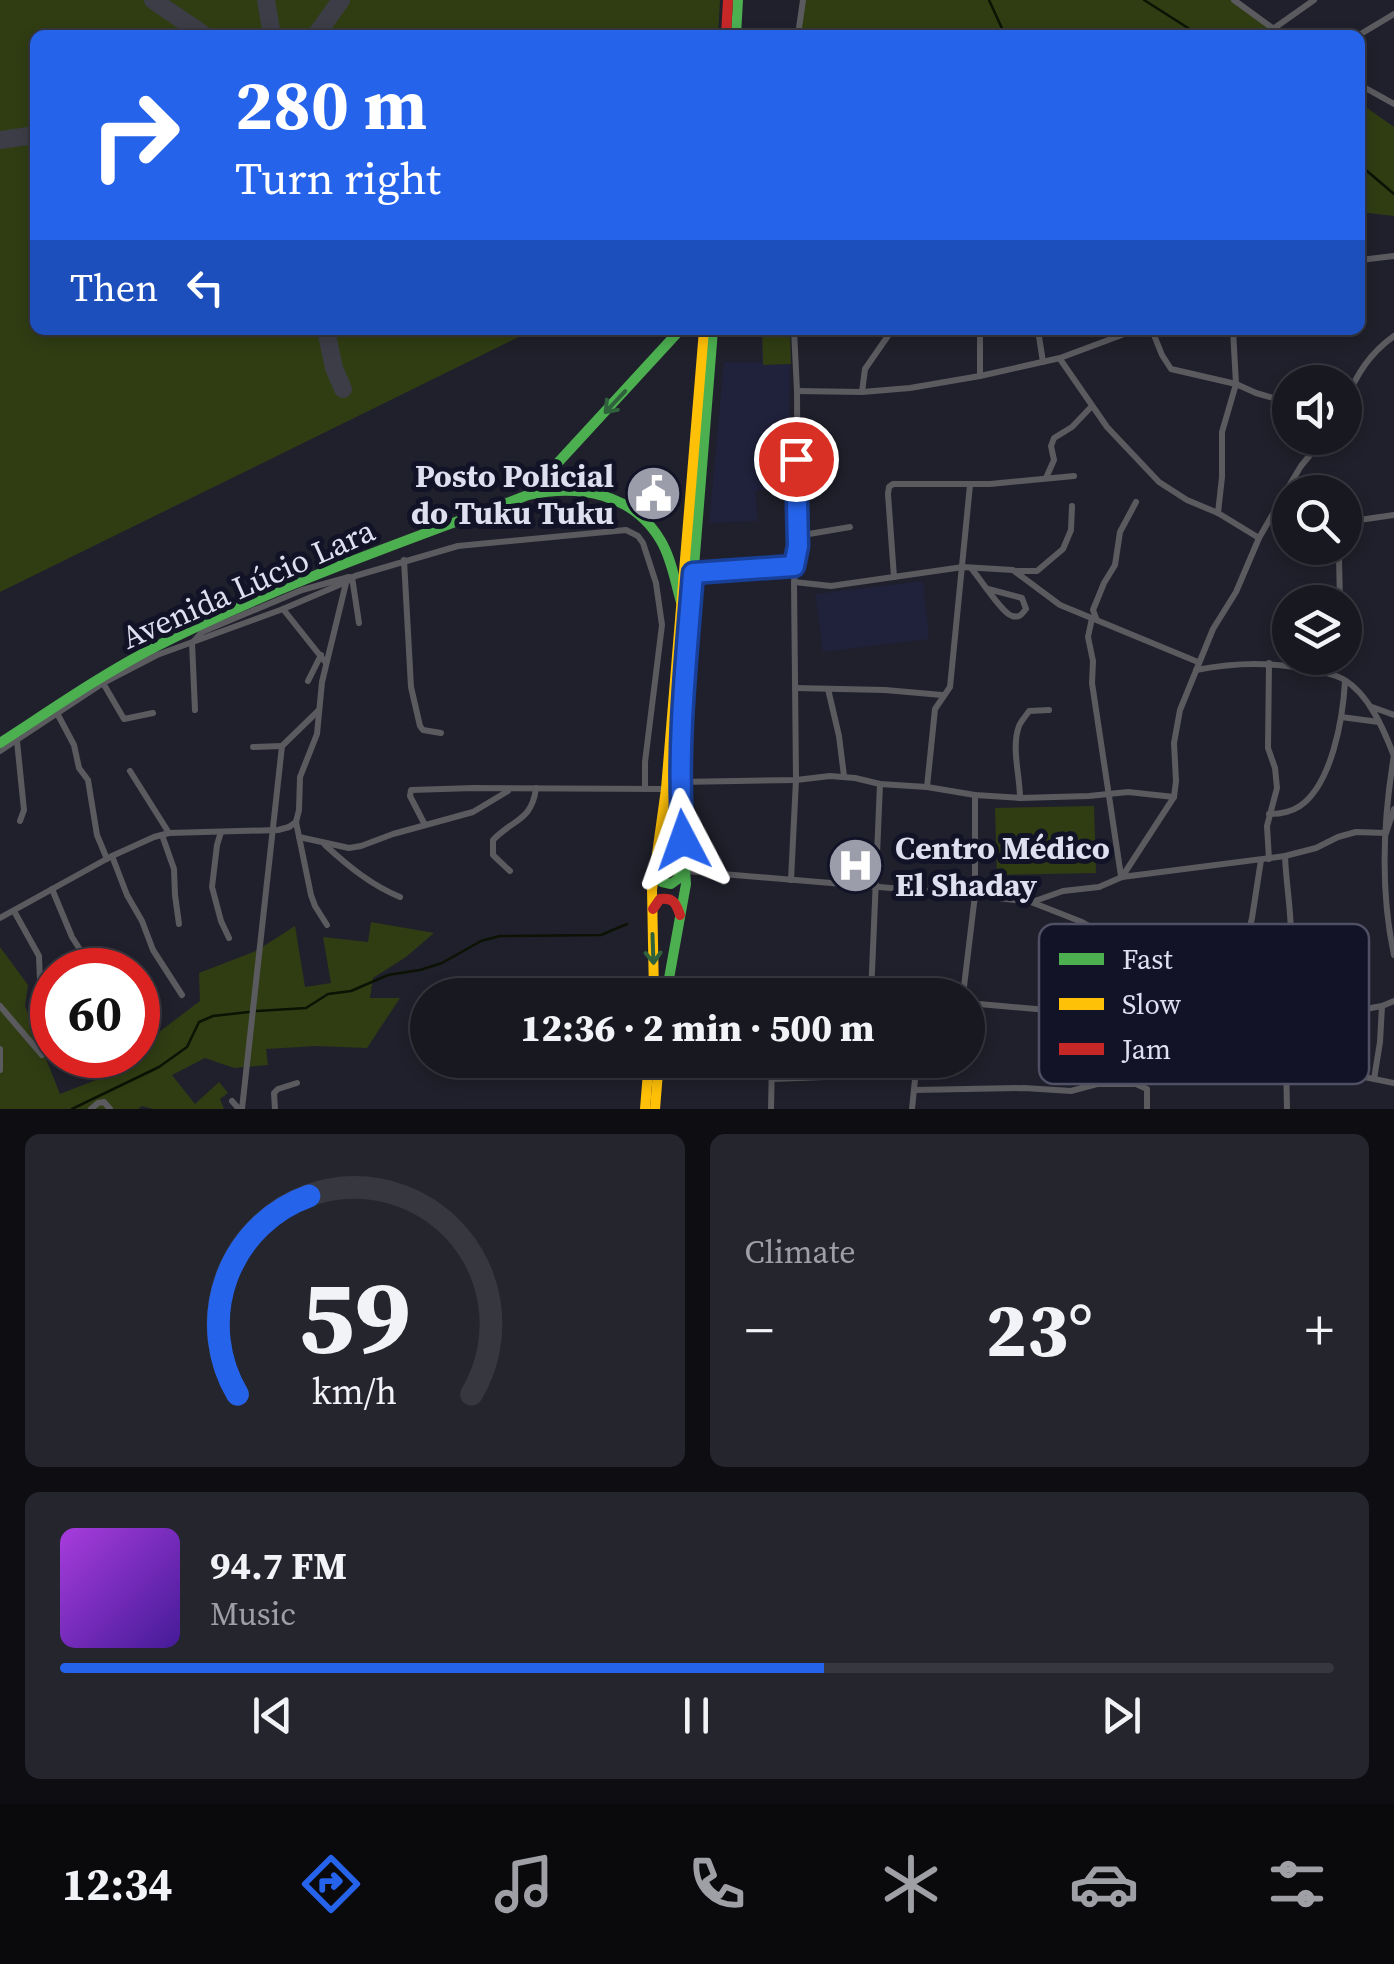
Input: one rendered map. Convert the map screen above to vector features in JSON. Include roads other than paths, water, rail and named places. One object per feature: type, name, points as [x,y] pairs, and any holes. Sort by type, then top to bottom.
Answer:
[{"type":"main road","points":[[726,30],[728,0]]},
{"type":"main road","points":[[736,30],[738,0]]},
{"type":"main road","name":"Avenida Lúcio Lara","points":[[528,495],[675,335]]},
{"type":"main road","points":[[654,978],[655,862],[666,789],[704,335]]},
{"type":"main road","points":[[669,978],[686,896],[680,782],[682,703],[713,335]]},
{"type":"main road","name":"Avenida Lúcio Lara","points":[[0,743],[156,647],[270,594],[548,489],[578,489],[627,506],[653,529],[662,544],[682,606]]},
{"type":"main road","points":[[655,862],[658,877],[670,884],[686,865]]},
{"type":"main road","points":[[652,914],[660,899],[668,898],[676,902],[681,920]]},
{"type":"main road","points":[[646,1109],[649,1078]]},
{"type":"main road","points":[[655,1109],[658,1078]]},
{"type":"street","points":[[799,30],[803,0]]},
{"type":"street","points":[[1234,0],[1275,30]]},
{"type":"street","points":[[1282,30],[1314,0]]},
{"type":"street","points":[[1365,31],[1394,14]]},
{"type":"street","points":[[1365,88],[1394,104]]},
{"type":"street","points":[[1365,259],[1394,256]]},
{"type":"street","points":[[790,880],[796,780],[794,566],[798,536],[794,335]]},
{"type":"street","points":[[862,392],[865,369],[889,335]]},
{"type":"street","points":[[980,335],[980,376]]},
{"type":"street","points":[[1039,335],[1043,362]]},
{"type":"street","points":[[797,391],[912,388],[1060,358],[1122,335]]},
{"type":"street","points":[[1154,335],[1171,369],[1236,384],[1272,398]]},
{"type":"street","points":[[1218,513],[1222,432],[1236,384],[1233,335]]},
{"type":"street","points":[[1362,369],[1376,349],[1394,336]]},
{"type":"street","points":[[1060,358],[1107,428],[1159,482],[1259,538]]},
{"type":"street","points":[[1046,478],[1054,460],[1054,438],[1072,427],[1092,406]]},
{"type":"street","points":[[894,577],[889,488],[899,483],[970,485],[1074,476]]},
{"type":"street","points":[[926,787],[935,708],[950,686],[967,567],[970,485]]},
{"type":"street","points":[[1094,618],[1104,583],[1113,572],[1120,532],[1136,502]]},
{"type":"street","points":[[794,582],[831,586],[967,567],[1037,570],[1058,554],[1071,530],[1072,506]]},
{"type":"street","points":[[1362,520],[1394,515]]},
{"type":"street","points":[[1122,877],[1174,797],[1180,710],[1213,629],[1242,581],[1272,516]]},
{"type":"street","points":[[798,536],[850,527]]},
{"type":"street","points":[[196,710],[192,642],[202,632],[302,590],[458,546],[626,530],[638,536],[659,597],[661,631],[645,789]]},
{"type":"street","points":[[404,560],[412,692],[423,730],[441,732]]},
{"type":"street","points":[[693,573],[794,566]]},
{"type":"street","points":[[967,567],[1007,613],[1023,614],[1026,609],[1022,598],[988,589]]},
{"type":"street","points":[[1013,570],[1060,604],[1197,666],[1272,664]]},
{"type":"street","points":[[0,750],[103,683],[154,656],[283,610],[351,578]]},
{"type":"street","points":[[351,578],[359,623]]},
{"type":"street","points":[[308,680],[330,647],[351,578]]},
{"type":"street","points":[[283,610],[323,659],[317,734],[300,777],[296,822],[311,895],[327,925]]},
{"type":"street","points":[[1094,618],[1090,619],[1088,637],[1092,683],[1122,877]]},
{"type":"street","points":[[661,631],[680,632]]},
{"type":"street","points":[[1251,924],[1277,788],[1268,748],[1269,663]]},
{"type":"street","points":[[1332,675],[1345,680],[1369,706],[1394,755],[1386,833],[1390,856],[1386,912],[1394,956]]},
{"type":"street","points":[[1270,814],[1300,807],[1326,774],[1341,717],[1345,680]]},
{"type":"street","points":[[103,683],[124,720],[153,713]]},
{"type":"street","points":[[795,688],[942,696]]},
{"type":"street","points":[[1344,698],[1352,688]]},
{"type":"street","points":[[828,690],[844,777]]},
{"type":"street","points":[[1369,706],[1394,715]]},
{"type":"street","points":[[240,1109],[282,746],[319,710]]},
{"type":"street","points":[[1020,798],[1018,729],[1029,712],[1048,710]]},
{"type":"street","points":[[58,713],[88,780],[97,835],[153,950],[182,995]]},
{"type":"street","points":[[1341,717],[1379,722]]},
{"type":"street","points":[[17,739],[24,810],[20,821]]},
{"type":"street","points":[[253,747],[282,746]]},
{"type":"street","points":[[130,771],[165,834],[174,869],[179,924]]},
{"type":"street","points":[[680,782],[830,776],[1020,798],[1128,792],[1174,797]]},
{"type":"street","points":[[869,978],[880,784]]},
{"type":"street","points":[[299,838],[349,848],[362,846],[473,812],[514,788]]},
{"type":"street","points":[[510,870],[493,855],[493,840],[528,812],[536,788]]},
{"type":"street","points":[[425,825],[410,796],[412,790],[666,789]]},
{"type":"street","points":[[965,978],[975,894],[975,795]]},
{"type":"street","points":[[1386,833],[1394,809]]},
{"type":"street","points":[[0,918],[110,857],[165,834],[272,830],[289,828],[296,822]]},
{"type":"street","points":[[222,832],[212,886],[220,921],[229,938]]},
{"type":"street","points":[[1031,902],[1064,890],[1099,887],[1122,877],[1285,856],[1356,832],[1386,833]]},
{"type":"street","points":[[324,844],[366,879],[400,897]]},
{"type":"street","points":[[1285,856],[1290,924]]},
{"type":"street","points":[[686,865],[790,880],[1031,902],[1086,924]]},
{"type":"street","points":[[52,889],[79,948]]},
{"type":"street","points":[[14,910],[35,948]]},
{"type":"street","points":[[1369,1008],[1394,1001]]},
{"type":"street","points":[[985,1005],[1039,1009]]},
{"type":"street","points":[[0,1006],[30,1041]]},
{"type":"street","points":[[1374,1079],[1382,1006]]},
{"type":"street","points":[[0,1048],[0,1070]]},
{"type":"street","points":[[771,1109],[772,1080],[811,1078]]},
{"type":"street","points":[[912,1109],[915,1078]]},
{"type":"street","points":[[1369,1078],[1394,1083]]},
{"type":"street","points":[[275,1109],[274,1093],[297,1083]]},
{"type":"street","points":[[914,1090],[1072,1091],[1097,1084],[1136,1084],[1146,1089],[1148,1109]]},
{"type":"street","points":[[232,1101],[240,1109]]},
{"type":"street","points":[[92,1109],[98,1102],[104,1102],[110,1109]]},
{"type":"waterway","points":[[989,0],[1003,30]]},
{"type":"waterway","points":[[1144,0],[1191,30]]},
{"type":"waterway","points":[[1365,169],[1394,194]]},
{"type":"waterway","points":[[257,1011],[306,1008],[328,994],[351,991],[388,975],[442,963],[481,941],[500,936],[601,935],[627,924]]},
{"type":"waterway","points":[[72,1109],[159,1067],[187,1047],[199,1022],[213,1016],[249,1012]]},
{"type":"place","name":"Posto Policial do Tuku Tuku","points":[[653,494]]},
{"type":"place","name":"Centro Médico El Shaday","points":[[856,866]]}]
